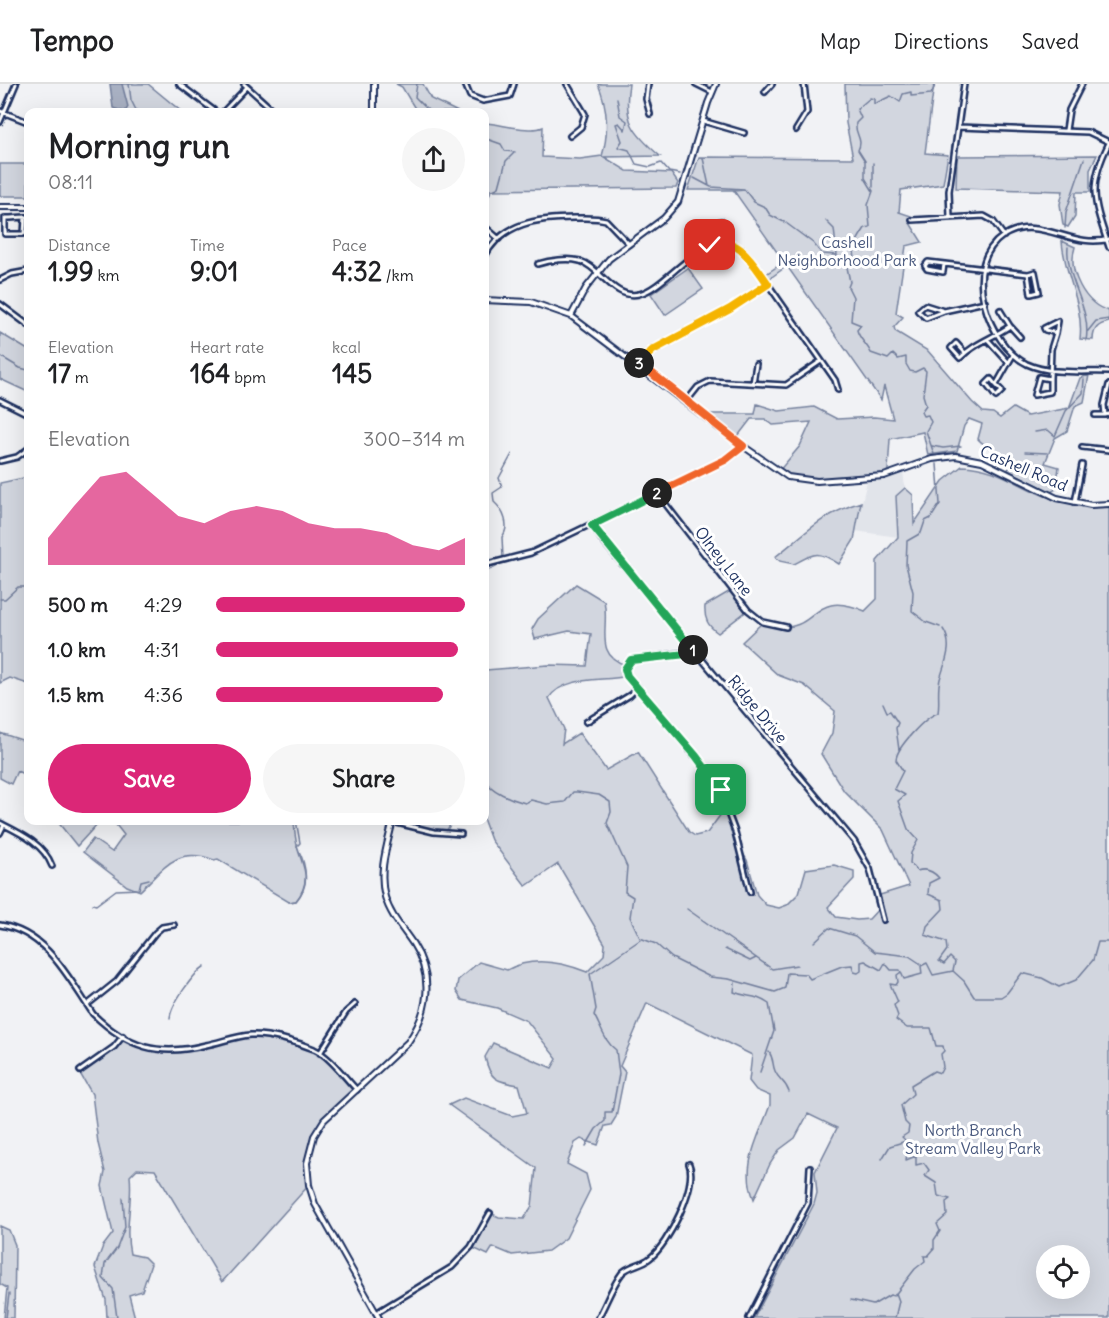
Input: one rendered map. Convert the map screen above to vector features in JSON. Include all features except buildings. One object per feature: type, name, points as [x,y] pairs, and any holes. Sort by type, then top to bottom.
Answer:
[{"type":"street","points":[[0,122],[2,112],[16,84]]},
{"type":"street","points":[[179,84],[211,108]]},
{"type":"street","points":[[374,84],[374,108]]},
{"type":"street","points":[[465,84],[470,96],[483,101],[510,96],[514,84]]},
{"type":"street","points":[[567,84],[585,114],[581,127],[570,136]]},
{"type":"street","points":[[648,84],[646,99],[650,114]]},
{"type":"street","points":[[696,84],[712,92]]},
{"type":"street","points":[[571,316],[597,273],[629,244],[664,218],[678,202],[716,84]]},
{"type":"street","points":[[765,92],[772,84]]},
{"type":"street","points":[[796,130],[807,112],[804,84]]},
{"type":"street","points":[[950,217],[949,191],[964,84]]},
{"type":"street","points":[[1066,130],[1069,110],[1082,84]]},
{"type":"street","points":[[227,108],[245,85],[271,108]]},
{"type":"street","points":[[2,112],[24,120]]},
{"type":"street","points":[[703,121],[744,133]]},
{"type":"street","points":[[958,127],[1088,132],[1109,142],[1094,182],[1095,201],[1109,247]]},
{"type":"street","points":[[0,207],[24,207]]},
{"type":"street","points":[[912,220],[984,216],[993,221],[1004,236]]},
{"type":"street","points":[[24,217],[5,218],[5,234],[24,234]]},
{"type":"street","points":[[489,252],[499,239],[515,227],[533,219],[598,218],[613,224],[629,244]]},
{"type":"street","points":[[718,243],[721,221]]},
{"type":"street","points":[[1108,239],[1081,242],[1033,228],[1018,229],[1004,236],[991,250],[982,268],[981,282],[996,336],[1013,355],[1034,367],[1051,370],[1109,372]]},
{"type":"street","points":[[489,230],[499,239]]},
{"type":"street","points":[[538,264],[549,260],[577,260],[624,293],[639,294],[699,252],[718,243],[730,244],[743,250],[835,380],[838,390]]},
{"type":"street","points":[[944,264],[943,272],[927,269],[925,266],[928,262],[1028,274],[1035,272],[1039,292],[1032,294],[1028,274]]},
{"type":"street","points":[[0,280],[24,272]]},
{"type":"street","points":[[638,365],[653,350],[730,309],[768,284]]},
{"type":"street","name":"Cashell Road","points":[[489,300],[531,303],[571,316],[778,472],[799,480],[884,476],[946,456],[972,458],[1046,493],[1075,502],[1109,504]]},
{"type":"street","points":[[944,311],[925,305],[918,311],[926,318],[944,311],[985,302]]},
{"type":"street","points":[[0,304],[24,322]]},
{"type":"street","points":[[1000,310],[1020,337]]},
{"type":"street","points":[[1050,379],[1039,377],[1034,395],[1050,392],[1051,349],[1056,333],[1058,321],[1044,328],[1056,333]]},
{"type":"street","points":[[965,353],[956,343],[951,348],[960,358],[965,353],[971,346],[996,336],[1010,326]]},
{"type":"street","points":[[988,340],[1008,362]]},
{"type":"street","points":[[996,385],[1013,355]]},
{"type":"street","points":[[686,402],[698,387],[710,381],[786,385],[821,360]]},
{"type":"street","points":[[753,383],[756,364]]},
{"type":"street","points":[[991,379],[996,385],[1002,391],[996,397],[986,384],[991,379]]},
{"type":"street","points":[[1095,415],[1107,414],[1104,405],[1108,386]]},
{"type":"street","points":[[0,400],[24,412]]},
{"type":"street","points":[[489,564],[523,556],[592,525],[725,460],[743,446]]},
{"type":"street","points":[[1082,447],[1109,450]]},
{"type":"street","points":[[0,462],[17,457],[24,452]]},
{"type":"street","points":[[1075,502],[1082,465]]},
{"type":"street","name":"Olney Lane","points":[[657,493],[748,610],[763,622],[786,627]]},
{"type":"street","name":"Ridge Drive","points":[[592,525],[856,844],[870,869],[883,920]]},
{"type":"street","points":[[694,651],[631,660],[625,669],[716,782],[727,806],[750,892]]},
{"type":"street","points":[[586,722],[630,695],[638,687]]},
{"type":"street","points":[[0,833],[2,824],[31,840],[46,854],[52,866]]},
{"type":"street","points":[[379,1318],[315,1204],[307,1177],[310,1146],[318,1128],[335,1108],[408,1042],[422,1017],[427,998],[427,981],[419,956],[390,910],[384,890],[383,862],[392,825]]},
{"type":"street","points":[[408,825],[434,832],[460,834]]},
{"type":"street","points":[[0,925],[11,927],[44,946],[103,1023],[144,1048],[160,1051],[203,1046],[240,1036],[257,1035],[320,1053],[357,1090]]},
{"type":"street","points":[[87,1005],[117,981],[155,933],[162,927],[174,925]]},
{"type":"street","points":[[320,1053],[346,1012],[355,1004]]},
{"type":"street","points":[[80,1071],[114,1047],[123,1036]]},
{"type":"street","points":[[598,1318],[624,1270],[650,1258],[664,1242],[690,1186],[692,1171],[689,1164]]},
{"type":"street","points":[[749,1318],[808,1203],[810,1167]]},
{"type":"street","points":[[376,1313],[452,1267],[471,1247],[490,1213]]},
{"type":"shaded area","points":[[903,471],[905,488],[896,497],[898,537],[855,531],[868,477]]},
{"type":"green space","points":[[122,84],[148,84],[177,108],[123,108]]},
{"type":"green space","points":[[396,84],[423,84],[431,99],[450,108],[415,108],[402,87]]},
{"type":"green space","points":[[598,84],[629,84],[628,108],[632,125],[643,140],[660,156],[604,157],[627,171],[671,173],[678,183],[676,188],[489,190],[489,124],[524,129],[543,127],[542,157],[580,159],[602,156],[606,138],[604,102]]},
{"type":"green space","name":"Cashell Neighborhood Park","points":[[845,84],[934,84],[925,153],[948,155],[943,184],[901,190],[899,212],[911,216],[910,223],[922,242],[906,246],[896,313],[903,317],[894,327],[895,331],[928,351],[983,412],[993,413],[1000,418],[1013,408],[1027,416],[1069,408],[1080,378],[1089,375],[1084,402],[1075,406],[1067,431],[1055,438],[1045,463],[1059,467],[1056,489],[1051,492],[1008,470],[1011,462],[1008,458],[978,439],[982,424],[969,419],[964,426],[957,451],[928,455],[923,432],[890,439],[888,470],[884,476],[807,481],[778,472],[800,446],[811,422],[773,425],[765,419],[751,419],[738,436],[710,414],[755,414],[757,404],[779,411],[814,407],[837,419],[874,417],[893,419],[884,386],[881,400],[787,266],[769,279],[766,274],[784,262],[734,191],[745,190],[688,190],[699,157],[853,158],[846,123]]},
{"type":"green space","points":[[1097,155],[1090,170],[1090,192],[1076,192],[1075,216],[1068,227],[1063,225],[1060,204],[1063,191],[956,188],[957,156]]},
{"type":"green space","points":[[0,164],[24,164],[24,196],[0,196]]},
{"type":"green space","points":[[1062,241],[1075,247],[1074,266],[1080,286],[1092,302],[1109,311],[1109,322],[1097,328],[1093,340],[1080,339],[1077,302],[1066,266]]},
{"type":"green space","points":[[688,268],[703,289],[665,315],[651,294]]},
{"type":"green space","points":[[0,333],[24,348],[24,390],[0,379]]},
{"type":"green space","name":"North Branch Stream Valley Park","points":[[962,466],[985,469],[1053,499],[1109,507],[1109,1318],[754,1318],[814,1204],[817,1193],[815,1172],[837,1128],[808,1114],[795,1138],[779,1150],[770,1164],[754,1199],[750,1187],[750,1163],[756,1140],[770,1105],[770,1096],[756,1090],[749,1081],[752,1055],[647,1003],[620,1066],[625,1072],[616,1117],[611,1125],[605,1126],[598,1145],[581,1139],[575,1143],[567,1164],[586,1174],[590,1190],[566,1238],[548,1251],[512,1255],[493,1247],[488,1255],[471,1247],[490,1213],[499,1217],[524,1219],[532,1206],[536,1168],[449,1105],[464,1098],[512,1116],[527,1113],[519,1085],[499,1080],[489,1071],[485,1057],[493,1043],[552,1068],[557,1059],[527,1021],[497,1008],[462,1000],[456,991],[458,980],[479,962],[507,970],[527,963],[547,962],[587,972],[604,955],[605,944],[558,864],[526,886],[491,840],[485,825],[489,825],[489,670],[548,665],[587,666],[591,634],[569,631],[535,639],[532,629],[538,619],[576,584],[604,601],[606,647],[609,654],[626,665],[627,676],[574,683],[564,686],[549,698],[564,729],[562,744],[579,733],[606,770],[638,752],[689,832],[695,836],[707,833],[727,806],[757,895],[766,905],[779,908],[787,905],[799,893],[806,869],[834,865],[854,871],[854,879],[828,907],[836,917],[869,919],[882,905],[880,895],[909,886],[883,830],[844,791],[821,754],[832,733],[835,711],[804,685],[778,675],[742,642],[763,622],[783,627],[797,625],[826,606],[836,604],[865,611],[877,599],[877,561],[898,537],[896,496],[905,488],[913,495],[914,524],[943,481]]},
{"type":"green space","points":[[24,478],[24,683],[10,678],[0,683],[0,483]]},
{"type":"green space","points":[[861,502],[854,540],[839,564],[821,555],[812,555],[794,564],[780,561],[775,557],[825,519]]},
{"type":"green space","points":[[732,590],[748,610],[718,633],[707,622],[705,606]]},
{"type":"green space","points":[[0,733],[24,741],[24,774],[17,771],[11,784],[0,778]]},
{"type":"green space","points":[[60,825],[96,825],[77,846]]},
{"type":"green space","points":[[116,825],[294,825],[296,841],[304,863],[305,883],[296,901],[289,902],[218,859],[190,856],[172,861],[140,891],[127,886],[83,852],[93,839],[112,852],[124,835]]},
{"type":"green space","points":[[411,825],[450,825],[444,834]]},
{"type":"green space","points":[[123,1036],[144,1048],[160,1051],[240,1036],[264,1036],[313,1049],[328,1060],[357,1090],[335,1111],[319,1131],[310,1154],[309,1185],[222,1282],[155,1170],[137,1169],[130,1176],[128,1244],[130,1254],[144,1257],[151,1264],[142,1291],[129,1295],[135,1318],[107,1318],[106,1300],[95,1267],[103,1246],[113,1233],[102,1186],[105,1172],[98,1143],[92,1094],[78,1070],[113,1047]]},
{"type":"green space","points":[[0,1226],[9,1230],[15,1245],[14,1318],[4,1318],[7,1288],[0,1284]]},
{"type":"water","points":[[110,84],[122,84],[128,107],[113,108]]},
{"type":"waterway","points":[[129,84],[131,100],[135,108]]},
{"type":"waterway","points":[[417,84],[415,97],[426,108]]},
{"type":"waterway","points":[[847,267],[855,258],[854,250],[858,239],[865,228],[870,227],[868,205],[873,191],[865,178],[865,161],[858,150],[860,143],[856,123],[861,118],[857,109],[870,98],[874,99],[874,104],[891,96],[900,102],[903,94],[911,92],[911,96],[931,94],[936,84]]},
{"type":"waterway","points":[[617,98],[620,116],[627,121],[625,130],[619,123],[616,124],[622,141],[618,147],[629,150],[636,164],[650,167],[661,163],[669,172],[680,174]]},
{"type":"waterway","points":[[489,140],[501,144],[505,151],[515,152],[506,161],[499,187],[491,191],[489,195]]},
{"type":"waterway","points":[[703,158],[709,186]]},
{"type":"waterway","points":[[1065,228],[1066,212],[1084,159]]},
{"type":"waterway","points":[[873,163],[873,187]]},
{"type":"waterway","points":[[694,178],[711,187],[744,189],[754,202],[765,207],[770,215],[786,223],[813,243],[822,254],[836,255],[847,267],[850,282],[848,287],[853,297],[851,321],[861,325],[857,330],[858,333],[871,353],[888,359],[893,354],[898,359],[906,357],[906,364],[910,371],[915,372],[923,368],[926,371],[923,395],[926,405],[921,412],[923,416],[928,415],[931,422],[926,431],[934,454]]},
{"type":"waterway","points":[[826,221],[834,229],[837,255]]},
{"type":"waterway","points":[[1068,247],[1070,271],[1085,317],[1086,341]]},
{"type":"waterway","points":[[1088,331],[1096,321],[1109,319]]},
{"type":"waterway","points":[[0,356],[24,369]]},
{"type":"waterway","points":[[1035,432],[1048,430],[1055,436],[1066,411],[1083,393],[1084,379]]},
{"type":"waterway","points":[[932,446],[943,448],[961,446]]},
{"type":"waterway","points":[[1025,452],[1047,453]]},
{"type":"waterway","points":[[503,558],[502,537],[506,523],[503,514],[494,502],[493,493],[502,487],[499,478],[512,454]]},
{"type":"waterway","points":[[937,464],[940,504],[931,518],[925,521],[921,533],[907,541],[906,565],[913,592],[912,611],[926,622],[940,627]]},
{"type":"waterway","points":[[489,570],[496,567]]},
{"type":"waterway","points":[[0,599],[5,599],[18,587],[24,587]]},
{"type":"waterway","points":[[943,629],[948,647],[939,683],[938,713],[919,726],[901,748],[896,760],[903,771],[894,789],[905,795],[898,801],[908,829],[918,840],[911,853],[910,863],[917,871],[929,871],[939,878],[929,883],[928,894],[942,900],[943,909],[927,926],[925,935],[946,942],[947,950],[939,961],[944,964],[950,957],[955,962],[953,971]]},
{"type":"waterway","points":[[883,703],[887,712],[890,711],[898,723],[896,728],[899,750]]},
{"type":"waterway","points":[[489,785],[496,791],[525,803],[531,800],[547,804],[565,802],[573,792],[599,795],[610,802],[611,812],[607,823],[627,867],[625,892],[633,897],[630,917],[640,938],[656,944],[672,958],[710,977],[729,979],[775,992],[785,988],[787,973],[806,974],[810,979],[842,966],[852,965],[854,972],[858,973],[861,971],[861,962],[865,961],[881,970],[885,963],[891,970],[900,970],[904,979],[922,974],[921,966],[927,963],[933,975],[953,971],[964,981],[974,997],[1001,997],[1007,993],[1022,973],[1042,978],[1059,987],[1076,980],[1093,960],[1098,942],[1109,942]]},
{"type":"waterway","points":[[289,902],[296,901],[306,880],[297,846],[300,843],[297,825]]},
{"type":"waterway","points":[[93,904],[96,905],[116,890],[139,889],[141,881],[149,879]]},
{"type":"waterway","points":[[687,909],[772,969],[797,965]]},
{"type":"waterway","points":[[814,942],[829,928],[855,936],[875,952],[909,956],[921,964]]},
{"type":"waterway","points":[[586,1146],[596,1129],[605,1121],[605,1112],[612,1112],[619,1074],[616,1050],[606,1038],[594,1015],[596,1009],[590,974],[640,940]]},
{"type":"waterway","points":[[725,949],[750,961],[756,958]]},
{"type":"waterway","points":[[170,1019],[183,990],[205,966]]},
{"type":"waterway","points":[[851,1300],[873,1305],[890,1295],[894,1296],[915,1269],[925,1261],[924,1256],[928,1256],[934,1249],[934,1240],[940,1231],[937,1224],[947,1215],[946,1202],[950,1199],[938,1196],[936,1183],[925,1176],[929,1170],[924,1163],[916,1165],[916,1156],[906,1160],[907,1145],[902,1137],[908,1133],[909,1126],[905,1122],[901,1105],[913,1094],[911,1085],[934,1071],[940,1073],[943,1067],[941,1054],[944,1051],[943,1046],[936,1046],[931,1028],[907,1028],[896,1020],[898,1016],[894,1005],[898,1002],[890,984],[896,985],[897,975],[901,972]]},
{"type":"waterway","points":[[735,983],[734,992],[760,999],[769,1004],[774,1031],[760,1072]]},
{"type":"waterway","points":[[769,1052],[774,1068],[789,1092]]},
{"type":"waterway","points":[[882,1159],[890,1146],[906,1141]]},
{"type":"waterway","points":[[117,1318],[113,1289],[103,1278],[105,1264],[117,1248],[125,1227],[123,1198]]},
{"type":"waterway","points":[[895,1318],[899,1301],[896,1293]]},
{"type":"waterway","points":[[6,1318],[9,1294]]},
{"type":"route","points":[[710,245],[724,243],[743,250],[768,284],[730,309],[653,350],[638,365],[743,446],[725,460],[592,525],[694,651],[686,654],[629,660],[625,669],[627,676],[646,695],[721,790]]}]
